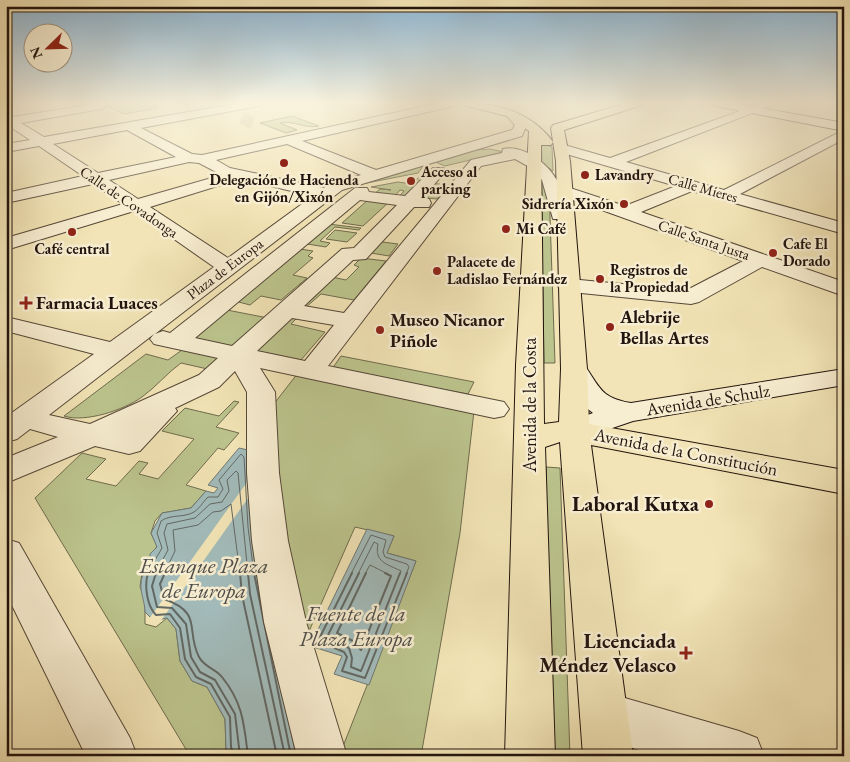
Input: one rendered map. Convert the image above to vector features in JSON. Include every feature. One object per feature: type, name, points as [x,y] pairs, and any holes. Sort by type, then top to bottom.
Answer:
[{"type":"main road","points":[[530,139],[534,143],[544,140],[561,148]]},
{"type":"main road","points":[[559,139],[574,369],[574,430],[606,736]]},
{"type":"main road","name":"Avenida de la Costa","points":[[530,756],[529,441],[534,143]]},
{"type":"main road","name":"Avenida de la Constitución","points":[[529,441],[550,433],[574,430],[844,482]]},
{"type":"street","points":[[6,148],[26,139]]},
{"type":"street","name":"Calle de Covadonga","points":[[36,139],[228,267]]},
{"type":"street","points":[[158,139],[225,170],[326,194]]},
{"type":"street","points":[[6,198],[93,178],[295,139]]},
{"type":"street","name":"Plaza de Europa","points":[[250,373],[165,339],[294,245],[366,186],[438,171],[506,139]]},
{"type":"street","points":[[612,162],[675,139]]},
{"type":"street","points":[[726,195],[835,139]]},
{"type":"street","points":[[289,140],[375,175]]},
{"type":"street","name":"Plaza de Europa","points":[[6,432],[336,187],[375,175],[470,156],[495,148],[534,143],[551,177],[567,252]]},
{"type":"street","name":"Calle Mieres","points":[[561,148],[844,229]]},
{"type":"street","points":[[209,382],[250,373],[299,367],[349,322],[441,206],[470,156],[511,156]]},
{"type":"street","points":[[322,756],[284,622],[272,550],[250,373],[287,310],[338,252],[409,202],[438,171]]},
{"type":"street","points":[[6,244],[241,174]]},
{"type":"street","points":[[626,212],[692,185]]},
{"type":"street","name":"Calle Santa Justa","points":[[564,192],[834,285]]},
{"type":"street","points":[[357,193],[441,206]]},
{"type":"street","points":[[294,245],[397,261]]},
{"type":"street","points":[[569,286],[691,297],[760,260]]},
{"type":"street","points":[[834,285],[844,266]]},
{"type":"street","points":[[287,310],[349,322]]},
{"type":"street","points":[[6,324],[115,351]]},
{"type":"street","points":[[41,423],[128,443],[180,395],[209,382],[250,373],[299,367],[494,409]]},
{"type":"street","points":[[574,369],[593,401],[603,407],[632,412]]},
{"type":"street","name":"Avenida de Schulz","points":[[574,430],[632,412],[844,376]]},
{"type":"street","points":[[6,471],[93,435]]},
{"type":"street","points":[[6,554],[112,756]]},
{"type":"street","points":[[606,736],[739,756]]},
{"type":"green space","points":[[540,142],[552,147],[553,171],[540,162]]},
{"type":"green space","points":[[490,149],[504,152],[445,166],[435,162],[475,150]]},
{"type":"green space","points":[[424,165],[418,173],[346,187]]},
{"type":"green space","points":[[541,173],[549,187],[555,363],[544,363]]},
{"type":"green space","points":[[420,176],[427,177],[405,200],[397,199],[404,191],[400,190],[393,198],[373,195],[380,189],[391,190],[371,187],[398,182],[412,184]]},
{"type":"green space","points":[[429,183],[449,185],[437,199],[416,197]]},
{"type":"green space","points":[[369,199],[389,202],[363,226],[342,223]]},
{"type":"green space","points":[[328,224],[361,228],[359,230],[335,227],[320,241],[330,243],[326,247],[307,244]]},
{"type":"green space","points":[[335,230],[357,233],[347,242],[326,239]]},
{"type":"green space","points":[[375,241],[398,244],[389,256],[365,252]]},
{"type":"green space","points":[[300,249],[313,251],[308,256],[313,258],[293,275],[307,278],[281,300],[261,296],[250,305],[235,301]]},
{"type":"green space","points":[[361,258],[386,261],[354,300],[321,294],[305,308],[303,307],[332,277],[346,280],[359,267],[354,265]]},
{"type":"green space","points":[[227,310],[268,318],[237,348],[195,338]]},
{"type":"green space","points":[[296,313],[301,314],[291,324],[325,332],[301,360],[257,351]]},
{"type":"green space","points":[[182,350],[223,359],[212,370],[181,363],[142,397],[115,411],[83,418],[64,416],[146,354],[168,360]]},
{"type":"green space","points":[[341,356],[474,382],[468,394],[332,369]]},
{"type":"green space","points":[[298,373],[474,411],[460,533],[421,756],[341,756],[340,754],[416,561],[387,553],[394,536],[355,527],[303,645],[285,574],[273,405]]},
{"type":"green space","points":[[234,401],[239,402],[216,427],[239,433],[224,450],[218,448],[186,485],[206,491],[191,508],[162,513],[155,521],[151,533],[157,546],[142,573],[140,587],[145,598],[145,624],[156,627],[167,618],[176,629],[180,661],[192,681],[207,687],[225,719],[226,749],[230,756],[190,756],[35,498],[82,453],[106,459],[86,479],[116,486],[139,461],[148,463],[139,474],[158,479],[194,439],[162,431],[185,408],[219,416]]},
{"type":"green space","points":[[546,467],[560,468],[570,756],[549,756]]},
{"type":"water","name":"Estanque Plaza de Europa","points":[[239,448],[248,450],[276,660],[296,756],[230,756],[226,749],[225,719],[207,687],[192,681],[180,661],[176,629],[167,618],[154,621],[145,612],[141,580],[149,562],[150,554],[157,547],[151,533],[162,513],[191,508],[206,491],[214,493],[218,488],[208,485]]},
{"type":"water","name":"Fuente de la Plaza Europa","points":[[367,529],[394,536],[387,553],[416,561],[369,685],[334,674],[342,656],[310,646]]},
{"type":"pier","points":[[250,478],[251,494],[160,622],[152,623],[149,619]]},
{"type":"place","name":"Delegación de Hacienda en Gijón/Xixón","points":[[284,163]]},
{"type":"place","name":"Lavandry","points":[[585,175]]},
{"type":"place","name":"Acceso al parking","points":[[411,181]]},
{"type":"place","name":"Sidrería Xixón","points":[[624,204]]},
{"type":"place","name":"Mi Café","points":[[506,229]]},
{"type":"place","name":"Café central","points":[[72,232]]},
{"type":"place","name":"Cafe El Dorado","points":[[773,253]]},
{"type":"place","name":"Palacete de Ladislao Fernández","points":[[437,271]]},
{"type":"place","name":"Registros de la Propiedad","points":[[600,279]]},
{"type":"place","name":"Farmacia Luaces","points":[[26,303]]},
{"type":"place","name":"Alebrije Bellas Artes","points":[[610,327]]},
{"type":"place","name":"Museo Nicanor Piñole","points":[[380,330]]},
{"type":"place","name":"Laboral Kutxa","points":[[709,504]]},
{"type":"place","name":"Licenciada Méndez Velasco","points":[[686,653]]}]
